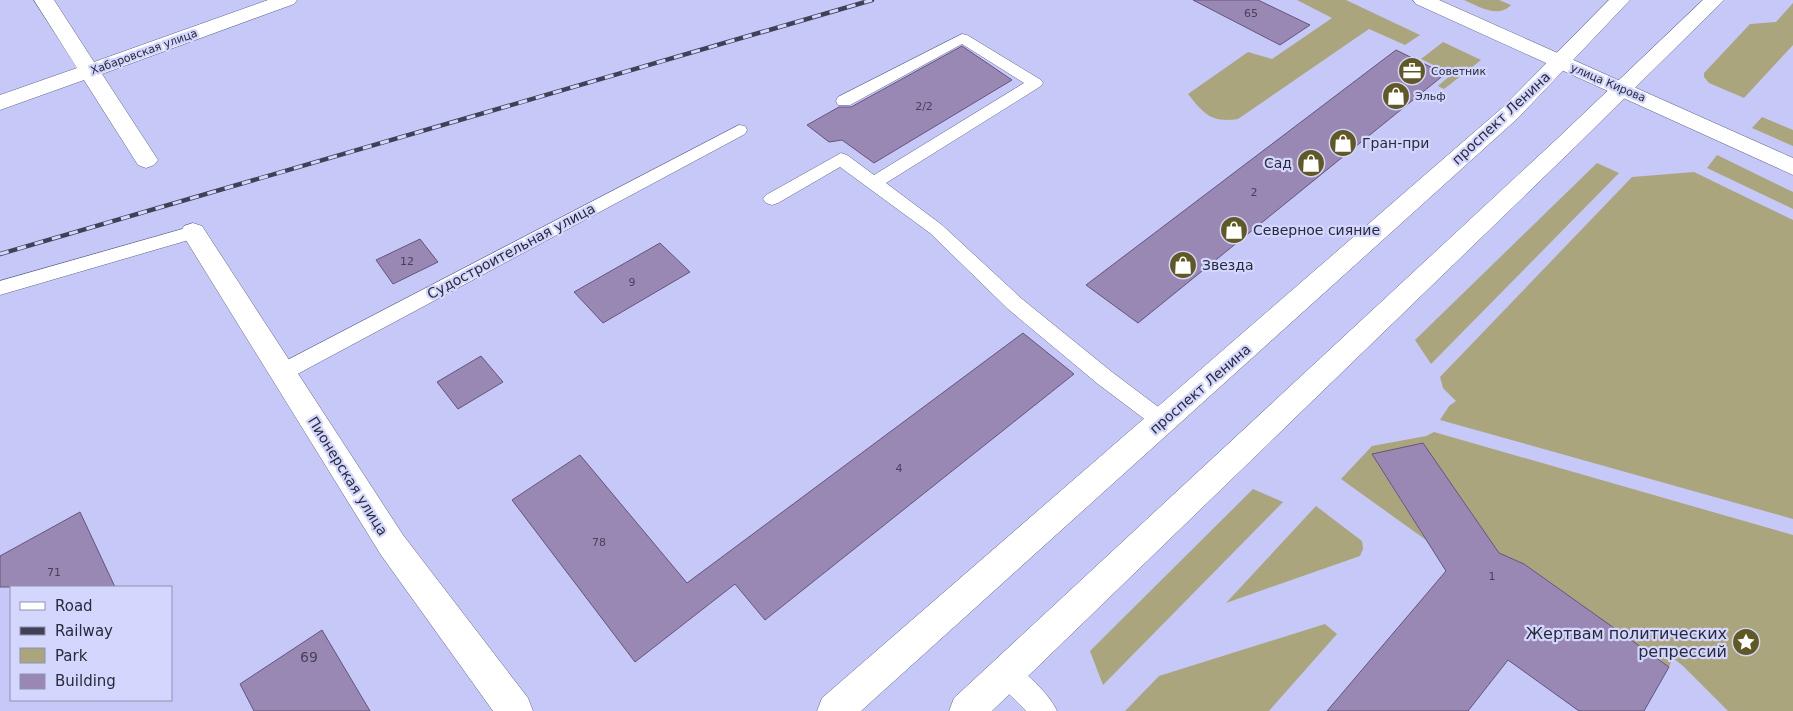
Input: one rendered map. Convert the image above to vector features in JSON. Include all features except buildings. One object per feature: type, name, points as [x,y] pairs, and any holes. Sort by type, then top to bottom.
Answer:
[{"type":"main road","points":[[44,0],[146,160]]},
{"type":"main road","name":"Хабаровская улица","points":[[0,104],[287,0]]},
{"type":"main road","name":"улица Кирова","points":[[1422,0],[1793,167]]},
{"type":"main road","name":"проспект Ленина","points":[[835,711],[1510,113],[1620,0]]},
{"type":"main road","points":[[967,711],[1567,142],[1714,0]]},
{"type":"main road","name":"Пионерская улица","points":[[193,232],[392,545],[515,711]]},
{"type":"lane","points":[[844,101],[962,38],[1036,82],[874,183]]},
{"type":"lane","name":"Судостроительная улица","points":[[283,372],[739,130]]},
{"type":"lane","points":[[772,199],[840,159],[936,229],[1015,304],[1105,378],[1162,421]]},
{"type":"lane","points":[[0,288],[193,232]]},
{"type":"lane","points":[[1007,674],[1044,711]]},
{"type":"green space","points":[[1297,0],[1346,0],[1420,35],[1405,45],[1369,29],[1238,119],[1221,120],[1209,116],[1188,94],[1248,52],[1272,59],[1332,18]]},
{"type":"green space","points":[[1464,0],[1499,0],[1511,5],[1506,9],[1494,11]]},
{"type":"green space","points":[[1793,3],[1793,45],[1744,98],[1709,83],[1704,77],[1704,73],[1750,24],[1776,22]]},
{"type":"green space","points":[[1443,42],[1481,60],[1444,89],[1438,86],[1452,74],[1421,59]]},
{"type":"green space","points":[[1762,117],[1793,130],[1793,146],[1752,128]]},
{"type":"green space","points":[[1717,155],[1793,192],[1793,209],[1707,168]]},
{"type":"green space","points":[[1597,163],[1619,173],[1431,364],[1415,340]]},
{"type":"green space","points":[[1694,172],[1793,220],[1793,519],[1440,420],[1449,406],[1456,401],[1443,388],[1440,377],[1632,177]]},
{"type":"green space","points":[[1434,432],[1793,535],[1793,711],[1728,711],[1673,658],[1669,667],[1524,564],[1499,553],[1423,444],[1372,454],[1426,540],[1341,479],[1372,446],[1426,436]]},
{"type":"green space","points":[[1253,489],[1283,502],[1103,685],[1090,651]]},
{"type":"green space","points":[[1316,506],[1362,541],[1363,549],[1360,556],[1226,603]]},
{"type":"green space","points":[[1325,624],[1337,634],[1269,711],[1125,711],[1159,676]]},
{"type":"railway","points":[[0,254],[872,0]]},
{"type":"place","name":"Советник","points":[[1412,71]]},
{"type":"place","name":"Эльф","points":[[1396,96]]},
{"type":"place","name":"Гран-при","points":[[1343,143]]},
{"type":"place","name":"Сад","points":[[1311,163]]},
{"type":"place","name":"Северное сияние","points":[[1234,230]]},
{"type":"place","name":"Звезда","points":[[1183,265]]},
{"type":"place","name":"Жертвам политических репрессий","points":[[1746,642]]}]
